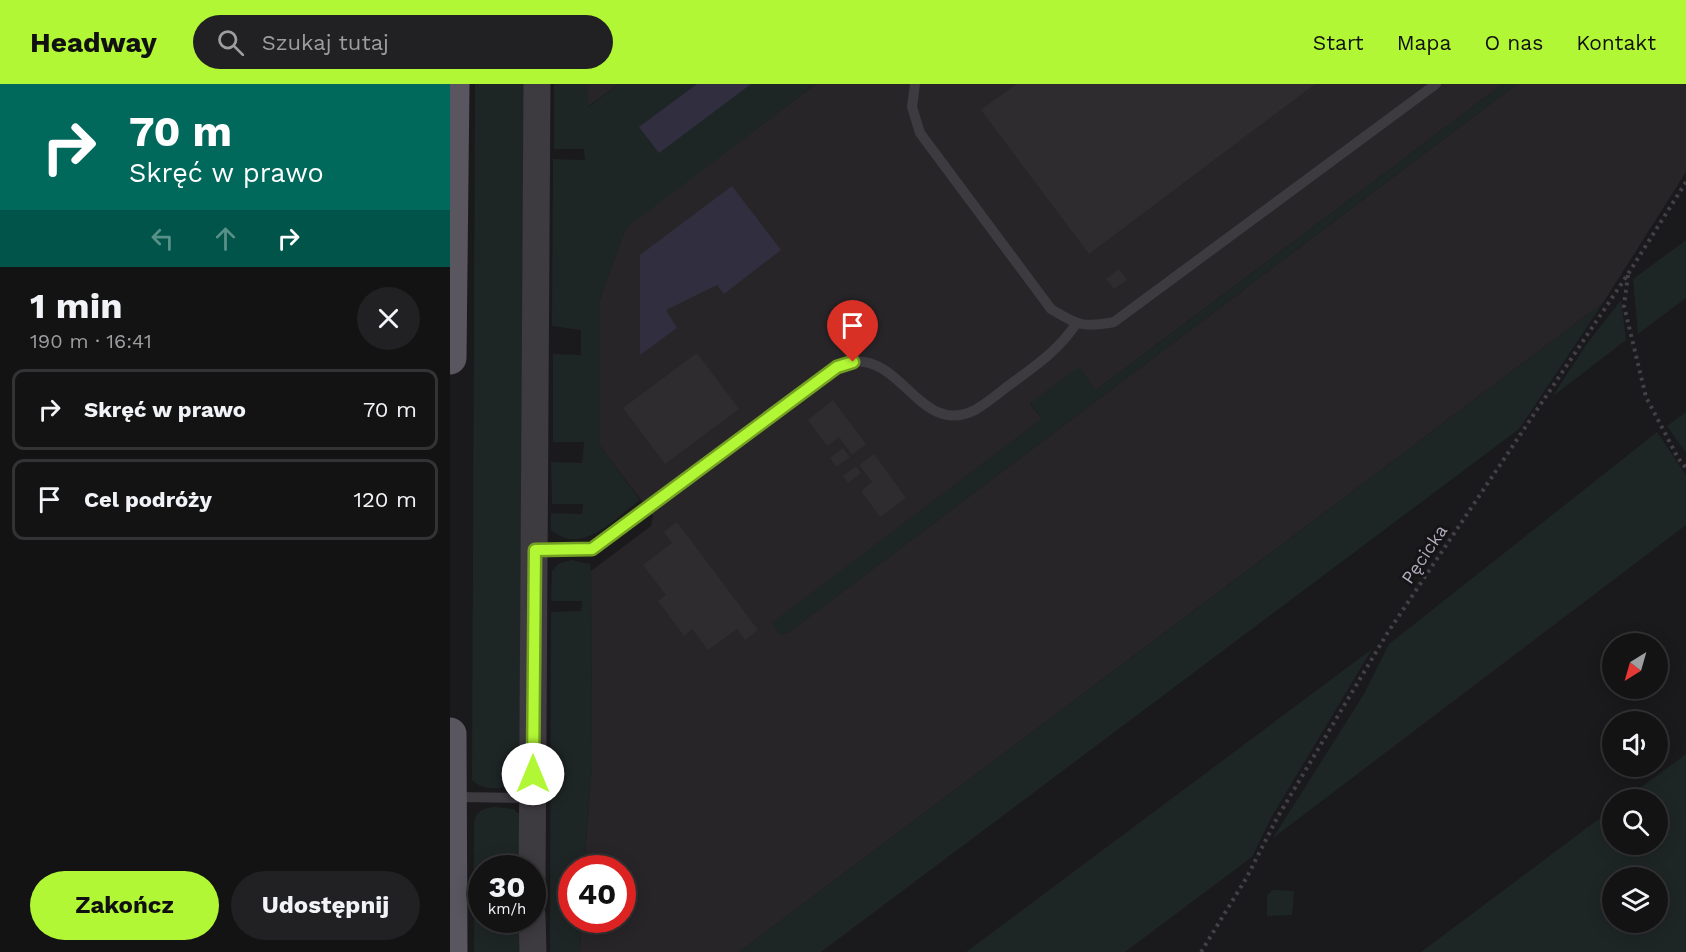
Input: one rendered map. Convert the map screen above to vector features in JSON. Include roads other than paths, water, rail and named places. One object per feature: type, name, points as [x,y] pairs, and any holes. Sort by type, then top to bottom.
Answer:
[{"type":"main road","points":[[450,357],[453,84]]},
{"type":"main road","points":[[450,734],[451,952]]},
{"type":"street","points":[[532,855],[537,84]]},
{"type":"street","points":[[532,933],[532,952]]},
{"type":"lane","points":[[915,84],[912,107],[920,133],[1051,309],[1076,324],[1090,327],[1114,322],[1436,84]]},
{"type":"lane","points":[[535,550],[592,549],[837,367],[853,362],[865,362],[892,377],[923,405],[940,413],[955,416],[974,411],[1050,356],[1076,324]]},
{"type":"lane","points":[[451,797],[533,798]]}]
